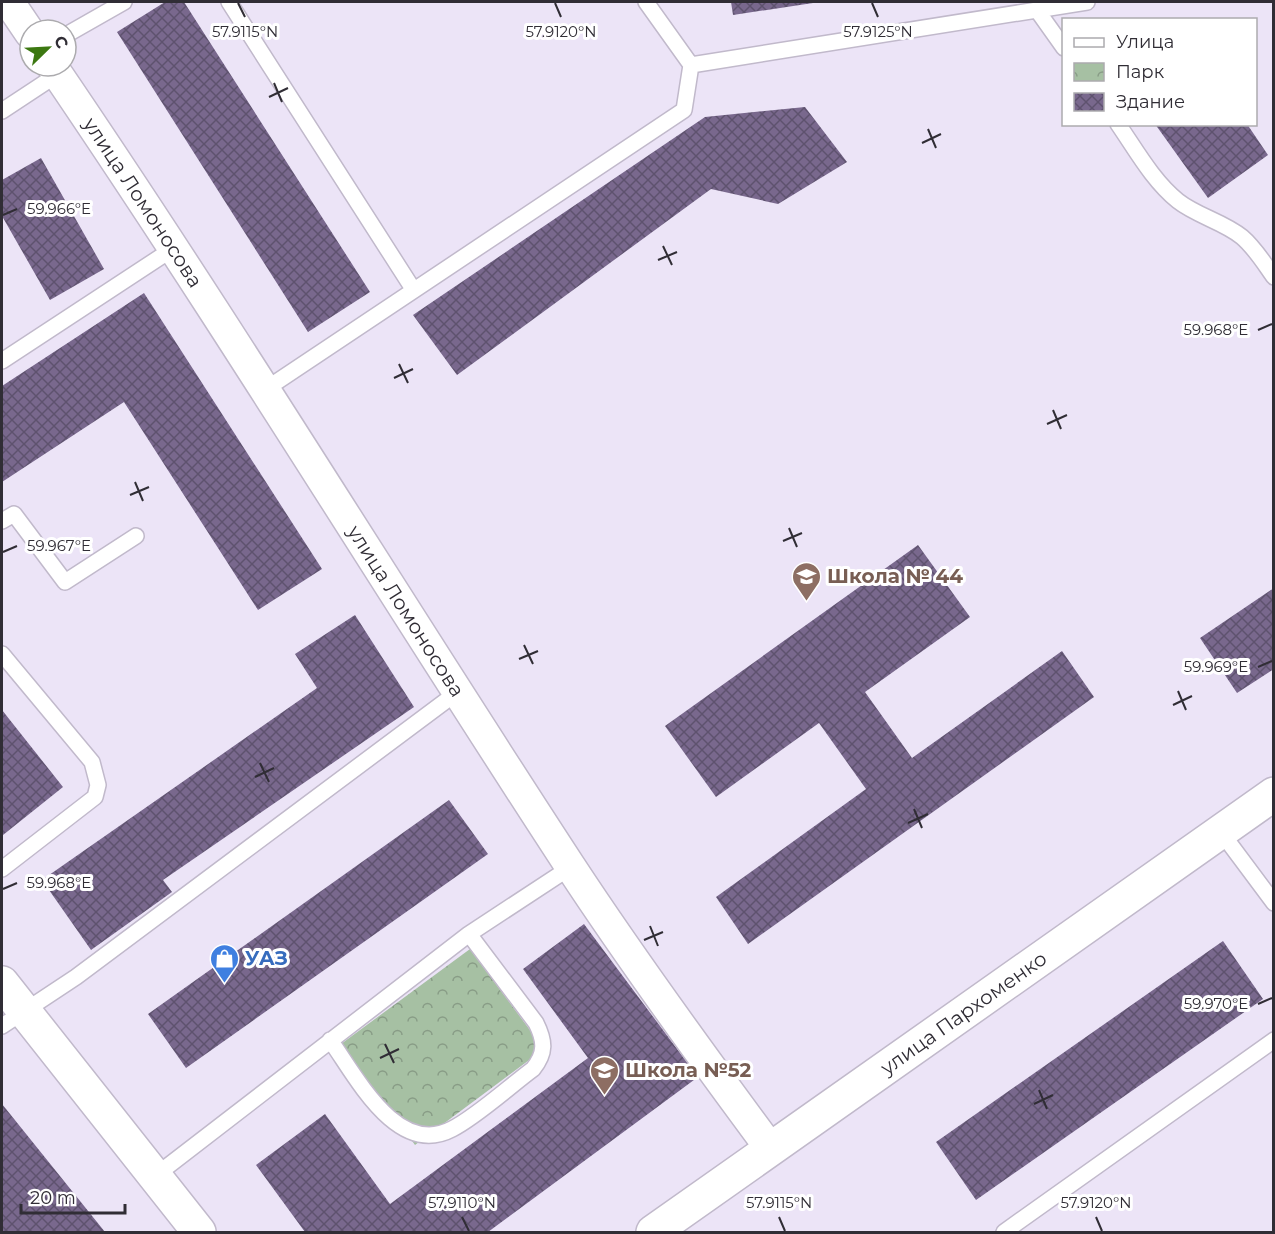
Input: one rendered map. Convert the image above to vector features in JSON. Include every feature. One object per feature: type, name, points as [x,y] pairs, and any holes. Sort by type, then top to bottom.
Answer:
[{"type":"main road","name":"улица Пархоменко","points":[[653,1233],[770,1148],[1274,794]]},
{"type":"main road","points":[[2,983],[12,1018],[155,1176],[199,1233]]},
{"type":"street","points":[[9,2],[20,18]]},
{"type":"street","name":"улица Ломоносова","points":[[60,78],[266,390],[570,867],[695,1047],[770,1148]]},
{"type":"lane","points":[[78,28],[124,2]]},
{"type":"lane","points":[[229,2],[413,289]]},
{"type":"lane","points":[[266,390],[413,289],[684,110],[691,65],[646,2]]},
{"type":"lane","points":[[691,65],[1087,2]]},
{"type":"lane","points":[[1037,10],[1062,45]]},
{"type":"lane","points":[[2,111],[45,78]]},
{"type":"lane","points":[[1119,126],[1150,170],[1176,199],[1196,213],[1240,236],[1255,250],[1274,277]]},
{"type":"lane","points":[[2,361],[174,248]]},
{"type":"lane","points":[[2,521],[14,514],[65,582],[136,536]]},
{"type":"lane","points":[[2,654],[92,762],[98,786],[95,797],[2,868]]},
{"type":"lane","points":[[12,1018],[76,977],[459,691]]},
{"type":"lane","points":[[1221,831],[1274,903]]},
{"type":"lane","points":[[155,1176],[469,934],[570,867]]},
{"type":"lane","points":[[330,1040],[382,1112],[400,1129],[415,1134],[432,1135],[451,1130],[533,1069],[541,1060],[544,1048],[542,1035],[536,1023],[469,934]]},
{"type":"lane","points":[[1004,1233],[1274,1040]]},
{"type":"green space","points":[[470,949],[544,1049],[415,1145],[341,1044]]},
{"type":"building","points":[[165,2],[184,2],[370,292],[308,332],[117,32]]},
{"type":"building","points":[[731,2],[813,2],[813,3],[733,15]]},
{"type":"building","points":[[805,107],[847,162],[778,204],[711,189],[457,375],[413,315],[705,117]]},
{"type":"building","points":[[1156,126],[1248,126],[1268,155],[1208,198]]},
{"type":"building","points":[[41,158],[104,269],[50,300],[2,216],[2,180]]},
{"type":"building","points":[[144,293],[322,569],[258,610],[124,402],[2,482],[2,386]]},
{"type":"building","points":[[918,545],[970,617],[865,692],[912,758],[1062,651],[1094,697],[748,944],[716,897],[866,789],[819,723],[716,797],[665,726]]},
{"type":"building","points":[[1274,588],[1274,669],[1237,693],[1200,638]]},
{"type":"building","points":[[355,615],[414,707],[163,880],[172,892],[91,950],[42,880],[317,688],[295,654]]},
{"type":"building","points":[[2,710],[63,787],[3,835],[2,832]]},
{"type":"building","points":[[449,800],[488,854],[186,1068],[148,1014]]},
{"type":"building","name":"Школа №52","points":[[584,924],[698,1077],[488,1232],[305,1232],[256,1165],[325,1114],[390,1204],[588,1058],[523,969]]},
{"type":"building","points":[[1223,941],[1263,999],[976,1200],[936,1142]]},
{"type":"building","points":[[2,1104],[105,1232],[2,1232]]},
{"type":"place","name":"Школа № 44","points":[[806,602]]},
{"type":"place","name":"УАЗ","points":[[224,984]]},
{"type":"place","name":"Школа №52","points":[[604,1096]]}]
